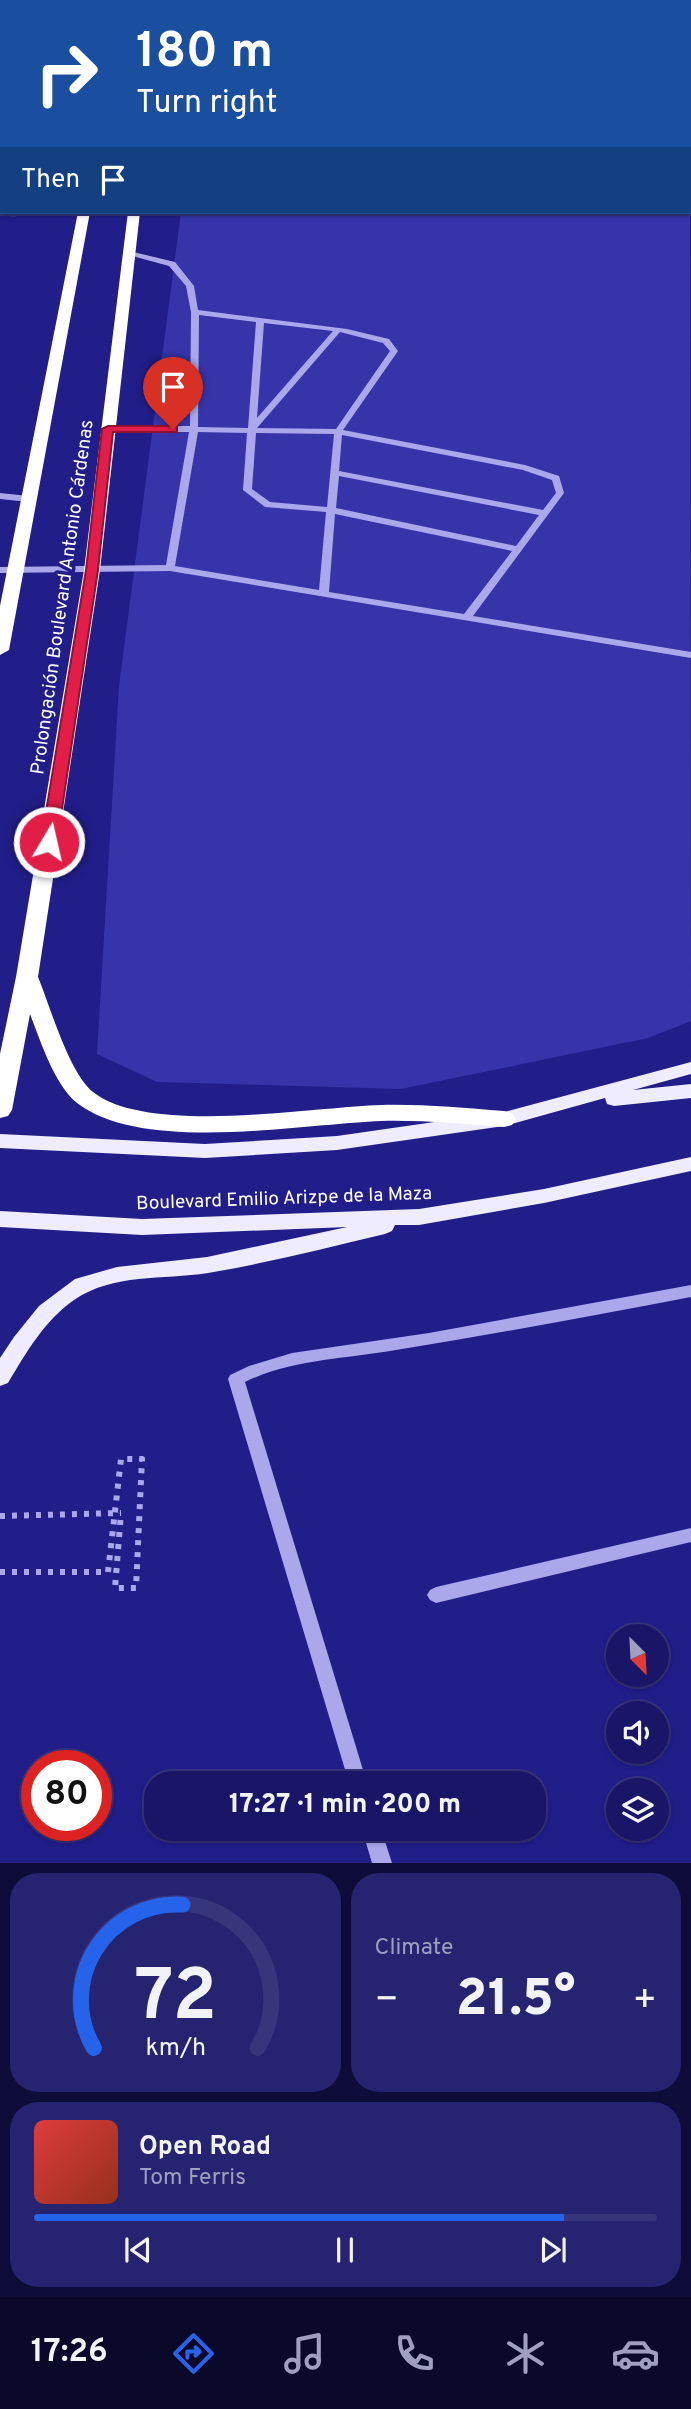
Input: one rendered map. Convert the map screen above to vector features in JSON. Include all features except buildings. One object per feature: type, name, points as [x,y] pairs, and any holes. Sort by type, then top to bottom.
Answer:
[{"type":"highway","points":[[0,650],[84,214]]},
{"type":"highway","name":"Prolongación Boulevard Antonio Cárdenas","points":[[0,1110],[27,977],[92,570],[134,214]]},
{"type":"highway","points":[[27,977],[68,1074],[84,1097],[105,1110],[133,1119],[169,1122],[243,1121],[380,1113],[504,1119]]},
{"type":"main road","points":[[0,1141],[205,1151],[337,1143],[504,1119],[691,1068]]},
{"type":"main road","points":[[565,1104],[691,1090]]},
{"type":"main road","name":"Boulevard Emilio Arizpe de la Maza","points":[[0,1219],[142,1227],[419,1217],[544,1196],[691,1164]]},
{"type":"main road","points":[[0,1377],[28,1331],[69,1293],[95,1281],[122,1273],[203,1265],[255,1256],[419,1217]]},
{"type":"street","points":[[128,252],[172,264],[190,286],[195,312],[194,429],[170,568]]},
{"type":"street","points":[[195,312],[338,330],[386,341],[394,351],[338,432],[324,593]]},
{"type":"street","points":[[260,320],[249,432],[247,490],[255,498],[268,505],[331,510],[519,549]]},
{"type":"street","points":[[249,432],[338,330]]},
{"type":"street","points":[[108,429],[338,432],[525,468],[555,478],[559,493],[468,616]]},
{"type":"street","points":[[335,473],[545,513]]},
{"type":"street","points":[[0,496],[29,499]]},
{"type":"street","points":[[0,570],[170,568],[691,655]]},
{"type":"street","points":[[354,1771],[236,1379],[266,1364],[294,1357],[354,1351],[593,1311],[691,1291]]},
{"type":"street","points":[[436,1595],[691,1535]]},
{"type":"street","points":[[376,1841],[382,1863]]},
{"type":"path","points":[[0,1516],[121,1513],[115,1588],[136,1588],[142,1459],[121,1459],[108,1572],[0,1572]]},
{"type":"shaded area","points":[[181,214],[690,214],[691,1021],[648,1038],[401,1089],[157,1082],[97,1054],[119,686]]},
{"type":"route","points":[[49,842],[92,570],[108,429],[173,429]]}]
